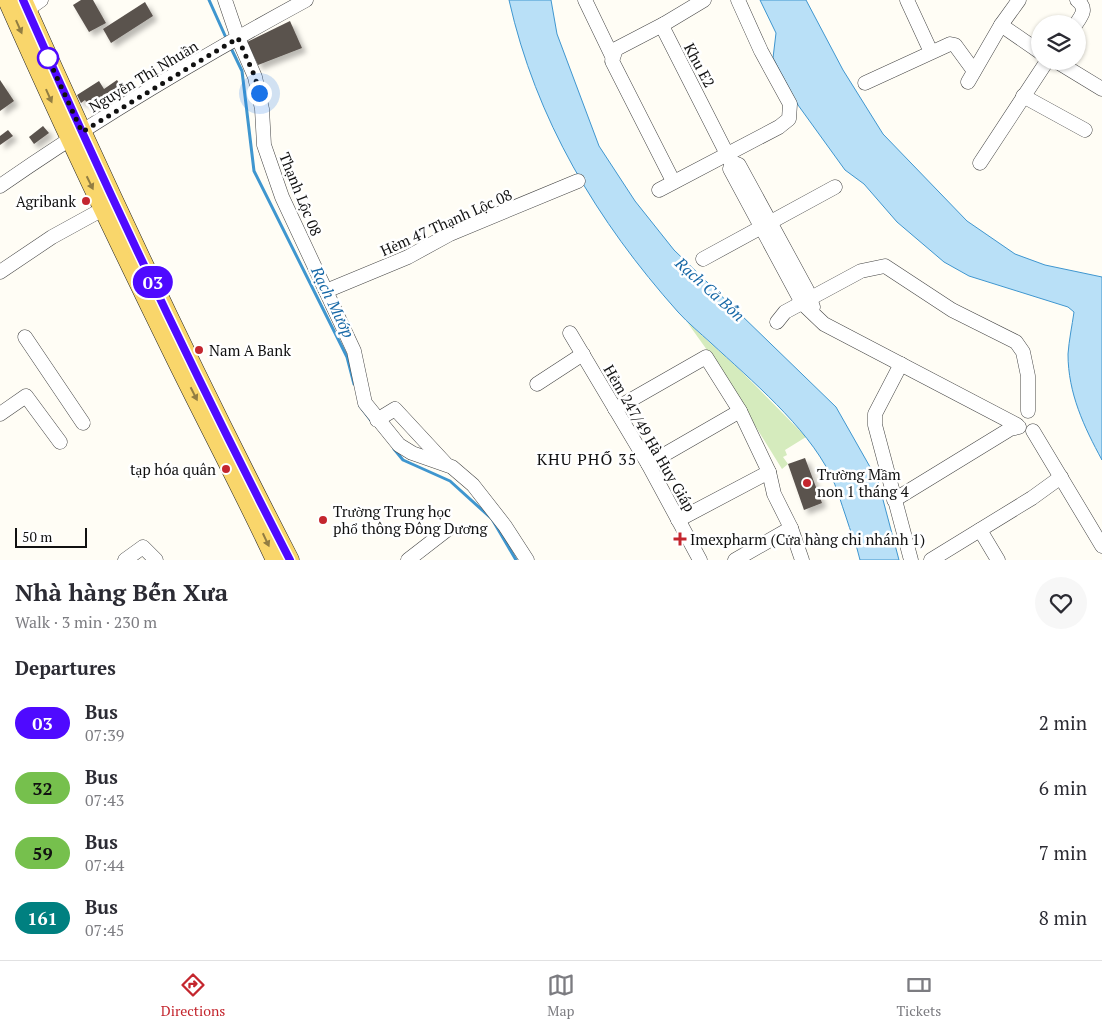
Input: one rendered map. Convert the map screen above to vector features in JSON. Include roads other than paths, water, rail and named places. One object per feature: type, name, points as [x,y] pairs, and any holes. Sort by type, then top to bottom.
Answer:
[{"type":"main road","points":[[7,0],[75,135],[176,346],[275,560]]},
{"type":"main road","points":[[30,3],[75,135],[103,208],[290,560]]},
{"type":"street","name":"Thạnh Lộc 08","points":[[225,0],[238,38],[255,77],[262,109],[264,145],[282,197],[354,351],[361,404],[398,445],[412,453],[446,465],[473,486],[505,526],[527,560]]},
{"type":"street","name":"Nguyễn Thị Nhuần","points":[[0,186],[75,135],[238,38],[306,0]]},
{"type":"street","points":[[585,0],[612,56],[612,61],[672,181]]},
{"type":"street","points":[[612,56],[616,49],[664,24],[704,0]]},
{"type":"street","points":[[659,190],[672,181],[729,158],[790,120],[792,113],[790,104],[761,51],[738,0]]},
{"type":"street","points":[[907,0],[931,52]]},
{"type":"street","points":[[865,83],[950,44],[955,45],[971,76],[1001,25],[1019,0]]},
{"type":"street","points":[[1076,0],[1084,7],[1082,15]]},
{"type":"street","name":"Khu E2","points":[[664,24],[664,30],[729,158],[739,165],[767,225],[807,301]]},
{"type":"street","points":[[1001,25],[1031,46]]},
{"type":"street","points":[[980,164],[1040,70]]},
{"type":"street","points":[[1071,70],[1102,89]]},
{"type":"street","points":[[1023,96],[1084,130]]},
{"type":"street","name":"Hẻm 47 Thạnh Lộc 08","points":[[326,291],[408,257],[450,234],[578,181]]},
{"type":"street","points":[[703,259],[835,187]]},
{"type":"street","points":[[0,272],[52,237],[103,208]]},
{"type":"street","points":[[777,322],[785,312],[862,271],[885,266],[952,310],[1016,342],[1023,352],[1028,376],[1028,411]]},
{"type":"street","points":[[807,301],[814,313],[824,324],[838,333],[901,364],[1018,426],[1027,433],[1033,431],[1038,426],[1038,419],[1035,414],[1028,411],[1022,413],[1018,418],[1018,426]]},
{"type":"street","name":"Hẻm 247/49 Hà Huy Giáp","points":[[570,333],[648,464],[700,560]]},
{"type":"street","points":[[25,336],[83,423]]},
{"type":"street","points":[[537,384],[583,354]]},
{"type":"street","points":[[615,409],[706,357],[740,410],[770,472],[774,494],[791,528],[802,560]]},
{"type":"street","points":[[901,364],[875,414],[875,425],[911,560]]},
{"type":"street","points":[[0,414],[26,396],[60,442]]},
{"type":"street","points":[[377,420],[395,408],[446,465]]},
{"type":"street","points":[[648,464],[740,410]]},
{"type":"street","points":[[894,500],[1010,429],[1018,426]]},
{"type":"street","points":[[1033,431],[1102,546]]},
{"type":"street","points":[[678,520],[770,472]]},
{"type":"street","points":[[930,560],[1061,477]]},
{"type":"street","points":[[735,560],[791,528]]},
{"type":"street","points":[[408,560],[448,529]]},
{"type":"street","points":[[980,530],[998,560]]},
{"type":"street","points":[[125,560],[143,547],[156,560]]},
{"type":"water","name":"Rạch Cả Bốn","points":[[509,0],[551,0],[557,34],[599,146],[635,201],[674,250],[836,407],[878,481],[899,560],[860,560],[837,490],[820,456],[807,438],[760,388],[682,316],[621,242],[573,167],[553,127],[535,87]]},
{"type":"water","points":[[760,0],[806,0],[843,70],[883,134],[967,221],[1015,254],[1045,265],[1102,277],[1102,460],[1083,422],[1071,382],[1068,354],[1074,312],[1068,307],[969,276],[944,262],[897,222],[864,184],[845,170],[798,105],[773,58],[776,33]]},
{"type":"waterway","name":"Rạch Mướp","points":[[209,0],[227,40]]},
{"type":"waterway","name":"Rạch Mướp","points":[[230,46],[242,71],[254,171],[347,357],[354,384]]},
{"type":"waterway","name":"Rạch Mướp","points":[[360,406],[373,423]]},
{"type":"waterway","name":"Rạch Mướp","points":[[394,449],[403,460],[450,481],[492,519],[516,560]]},
{"type":"place","name":"Agribank","points":[[86,201]]},
{"type":"place","name":"Nam A Bank","points":[[199,350]]},
{"type":"place","name":"tạp hóa quân","points":[[226,469]]},
{"type":"place","name":"Trường Mầm non 1 tháng 4","points":[[807,483]]},
{"type":"place","name":"Trường Trung học phổ thông Đông Dương","points":[[323,520]]},
{"type":"place","name":"Imexpharm (Cửa hàng chi nhánh 1)","points":[[680,539]]},
{"type":"district","name":"KHU PHỐ 35","points":[[587,459]]}]
